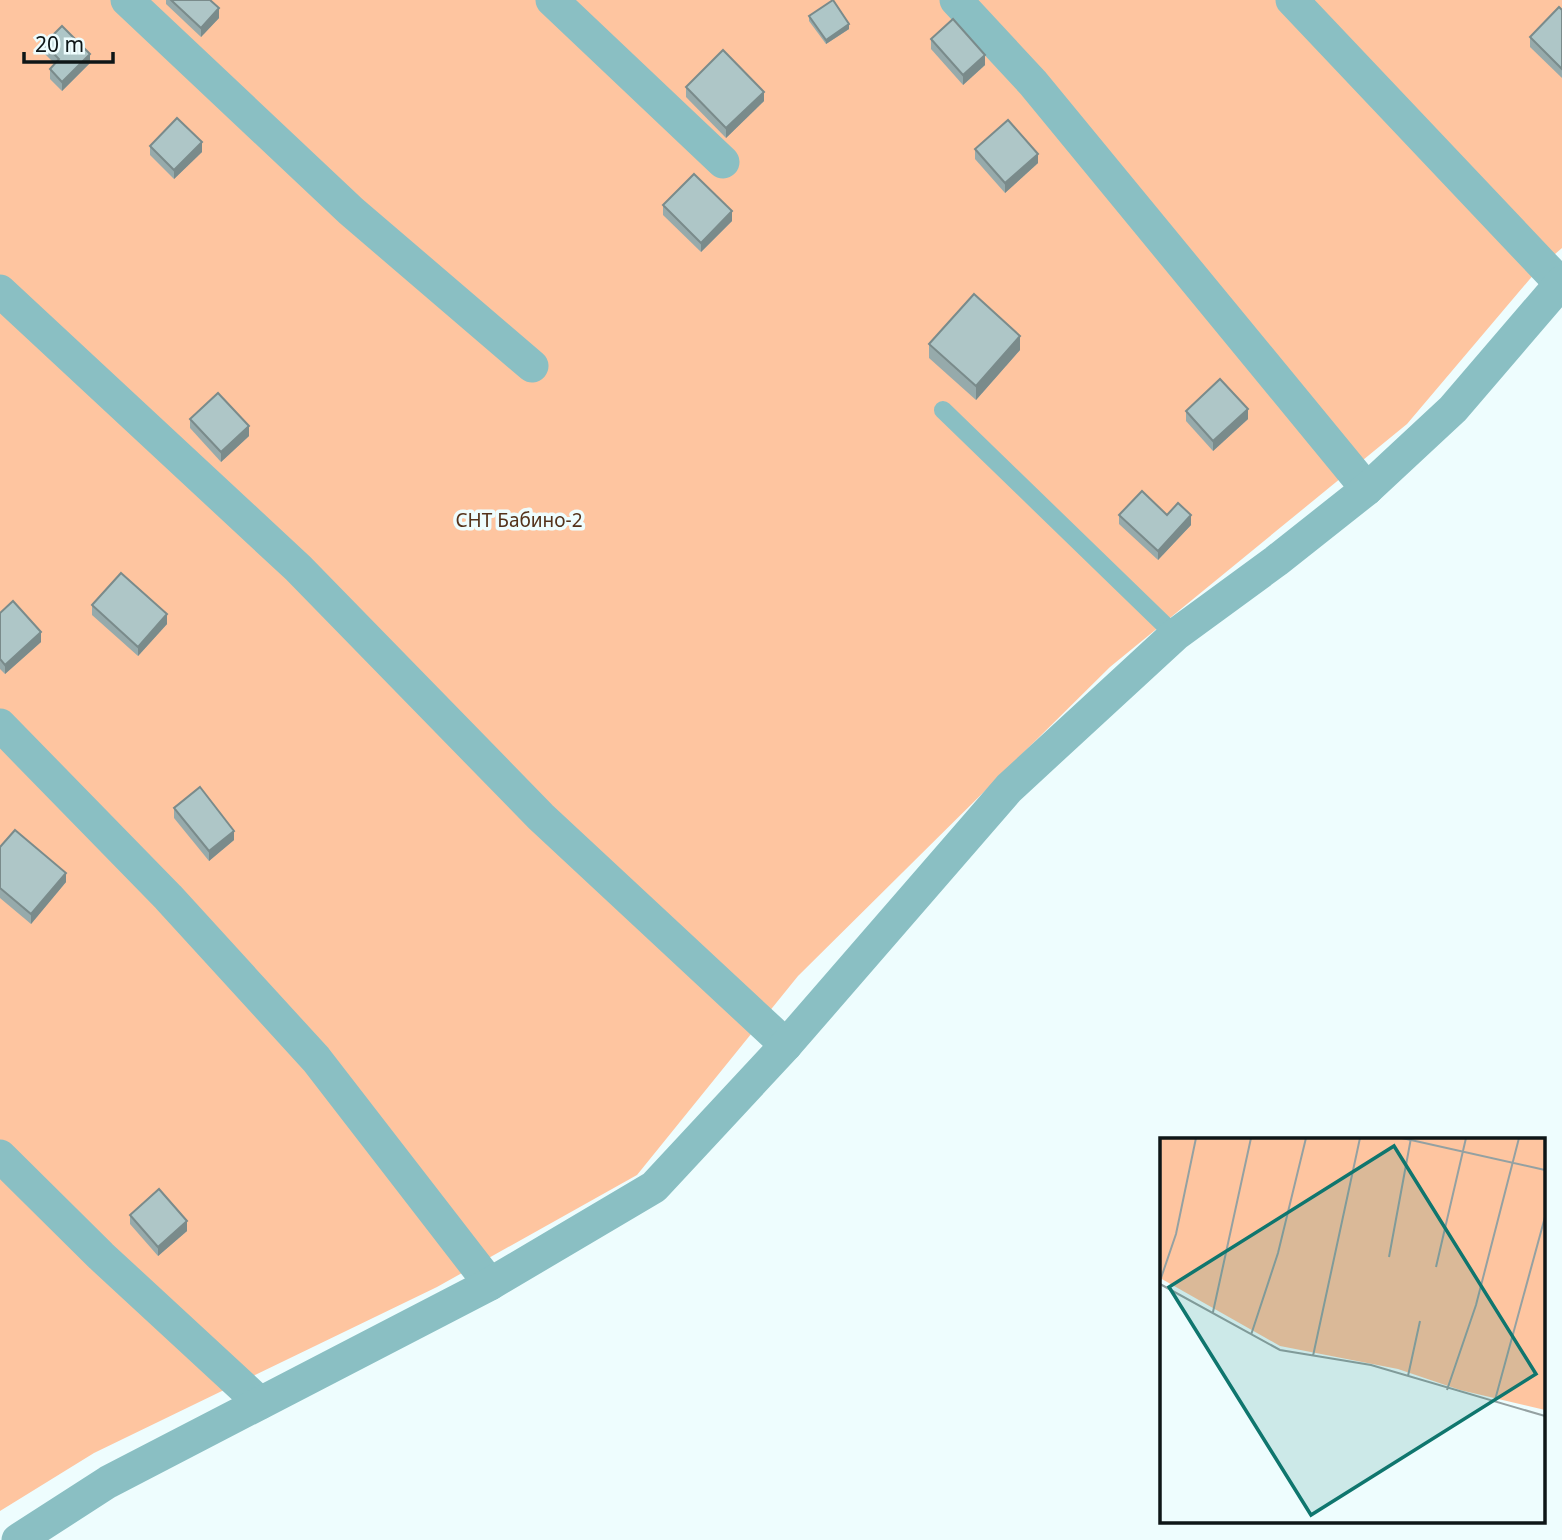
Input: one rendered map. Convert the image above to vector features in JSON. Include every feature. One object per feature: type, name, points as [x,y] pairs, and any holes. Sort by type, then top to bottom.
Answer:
[{"type":"street","points":[[127,0],[351,211],[532,366]]},
{"type":"street","points":[[552,0],[723,162]]},
{"type":"street","points":[[956,0],[1033,83],[1367,488]]},
{"type":"street","points":[[18,1540],[108,1482],[490,1284],[654,1186],[786,1045],[1009,788],[1175,635],[1276,561],[1367,488],[1453,409],[1561,283],[1293,0]]},
{"type":"street","points":[[0,291],[298,568],[541,817],[786,1045]]},
{"type":"street","points":[[0,725],[168,897],[316,1059],[490,1284]]},
{"type":"street","points":[[0,1156],[102,1256],[260,1403]]},
{"type":"lane","points":[[943,410],[1175,635]]},
{"type":"green space","name":"СНТ Бабино-2","points":[[0,0],[1562,0],[1562,248],[1540,267],[1407,424],[1110,667],[798,976],[637,1175],[437,1287],[94,1453],[0,1511]]},
{"type":"building","points":[[171,0],[210,0],[219,8],[201,28]]},
{"type":"building","points":[[833,0],[849,24],[826,40],[809,16]]},
{"type":"building","points":[[1559,7],[1562,10],[1562,69],[1530,37]]},
{"type":"building","points":[[953,19],[985,55],[963,75],[931,39]]},
{"type":"building","points":[[62,26],[90,54],[62,82],[50,69],[59,59],[44,44]]},
{"type":"building","points":[[723,50],[764,92],[726,128],[686,87]]},
{"type":"building","points":[[177,118],[202,142],[174,170],[150,146]]},
{"type":"building","points":[[1008,120],[1038,154],[1005,183],[975,149]]},
{"type":"building","points":[[694,174],[732,211],[701,243],[663,205]]},
{"type":"building","points":[[974,294],[1020,336],[976,386],[929,344]]},
{"type":"building","points":[[1220,379],[1248,409],[1213,441],[1186,411]]},
{"type":"building","points":[[218,393],[249,426],[221,452],[190,419]]},
{"type":"building","points":[[1142,491],[1167,515],[1178,503],[1191,515],[1158,551],[1119,515]]},
{"type":"building","points":[[121,573],[167,614],[138,647],[92,605]]},
{"type":"building","points":[[13,601],[41,632],[5,665],[0,659],[0,613]]},
{"type":"building","points":[[200,787],[234,831],[209,851],[174,808]]},
{"type":"building","points":[[15,830],[66,873],[31,914],[0,888],[0,847]]},
{"type":"building","points":[[159,1189],[187,1221],[158,1247],[130,1215]]}]
